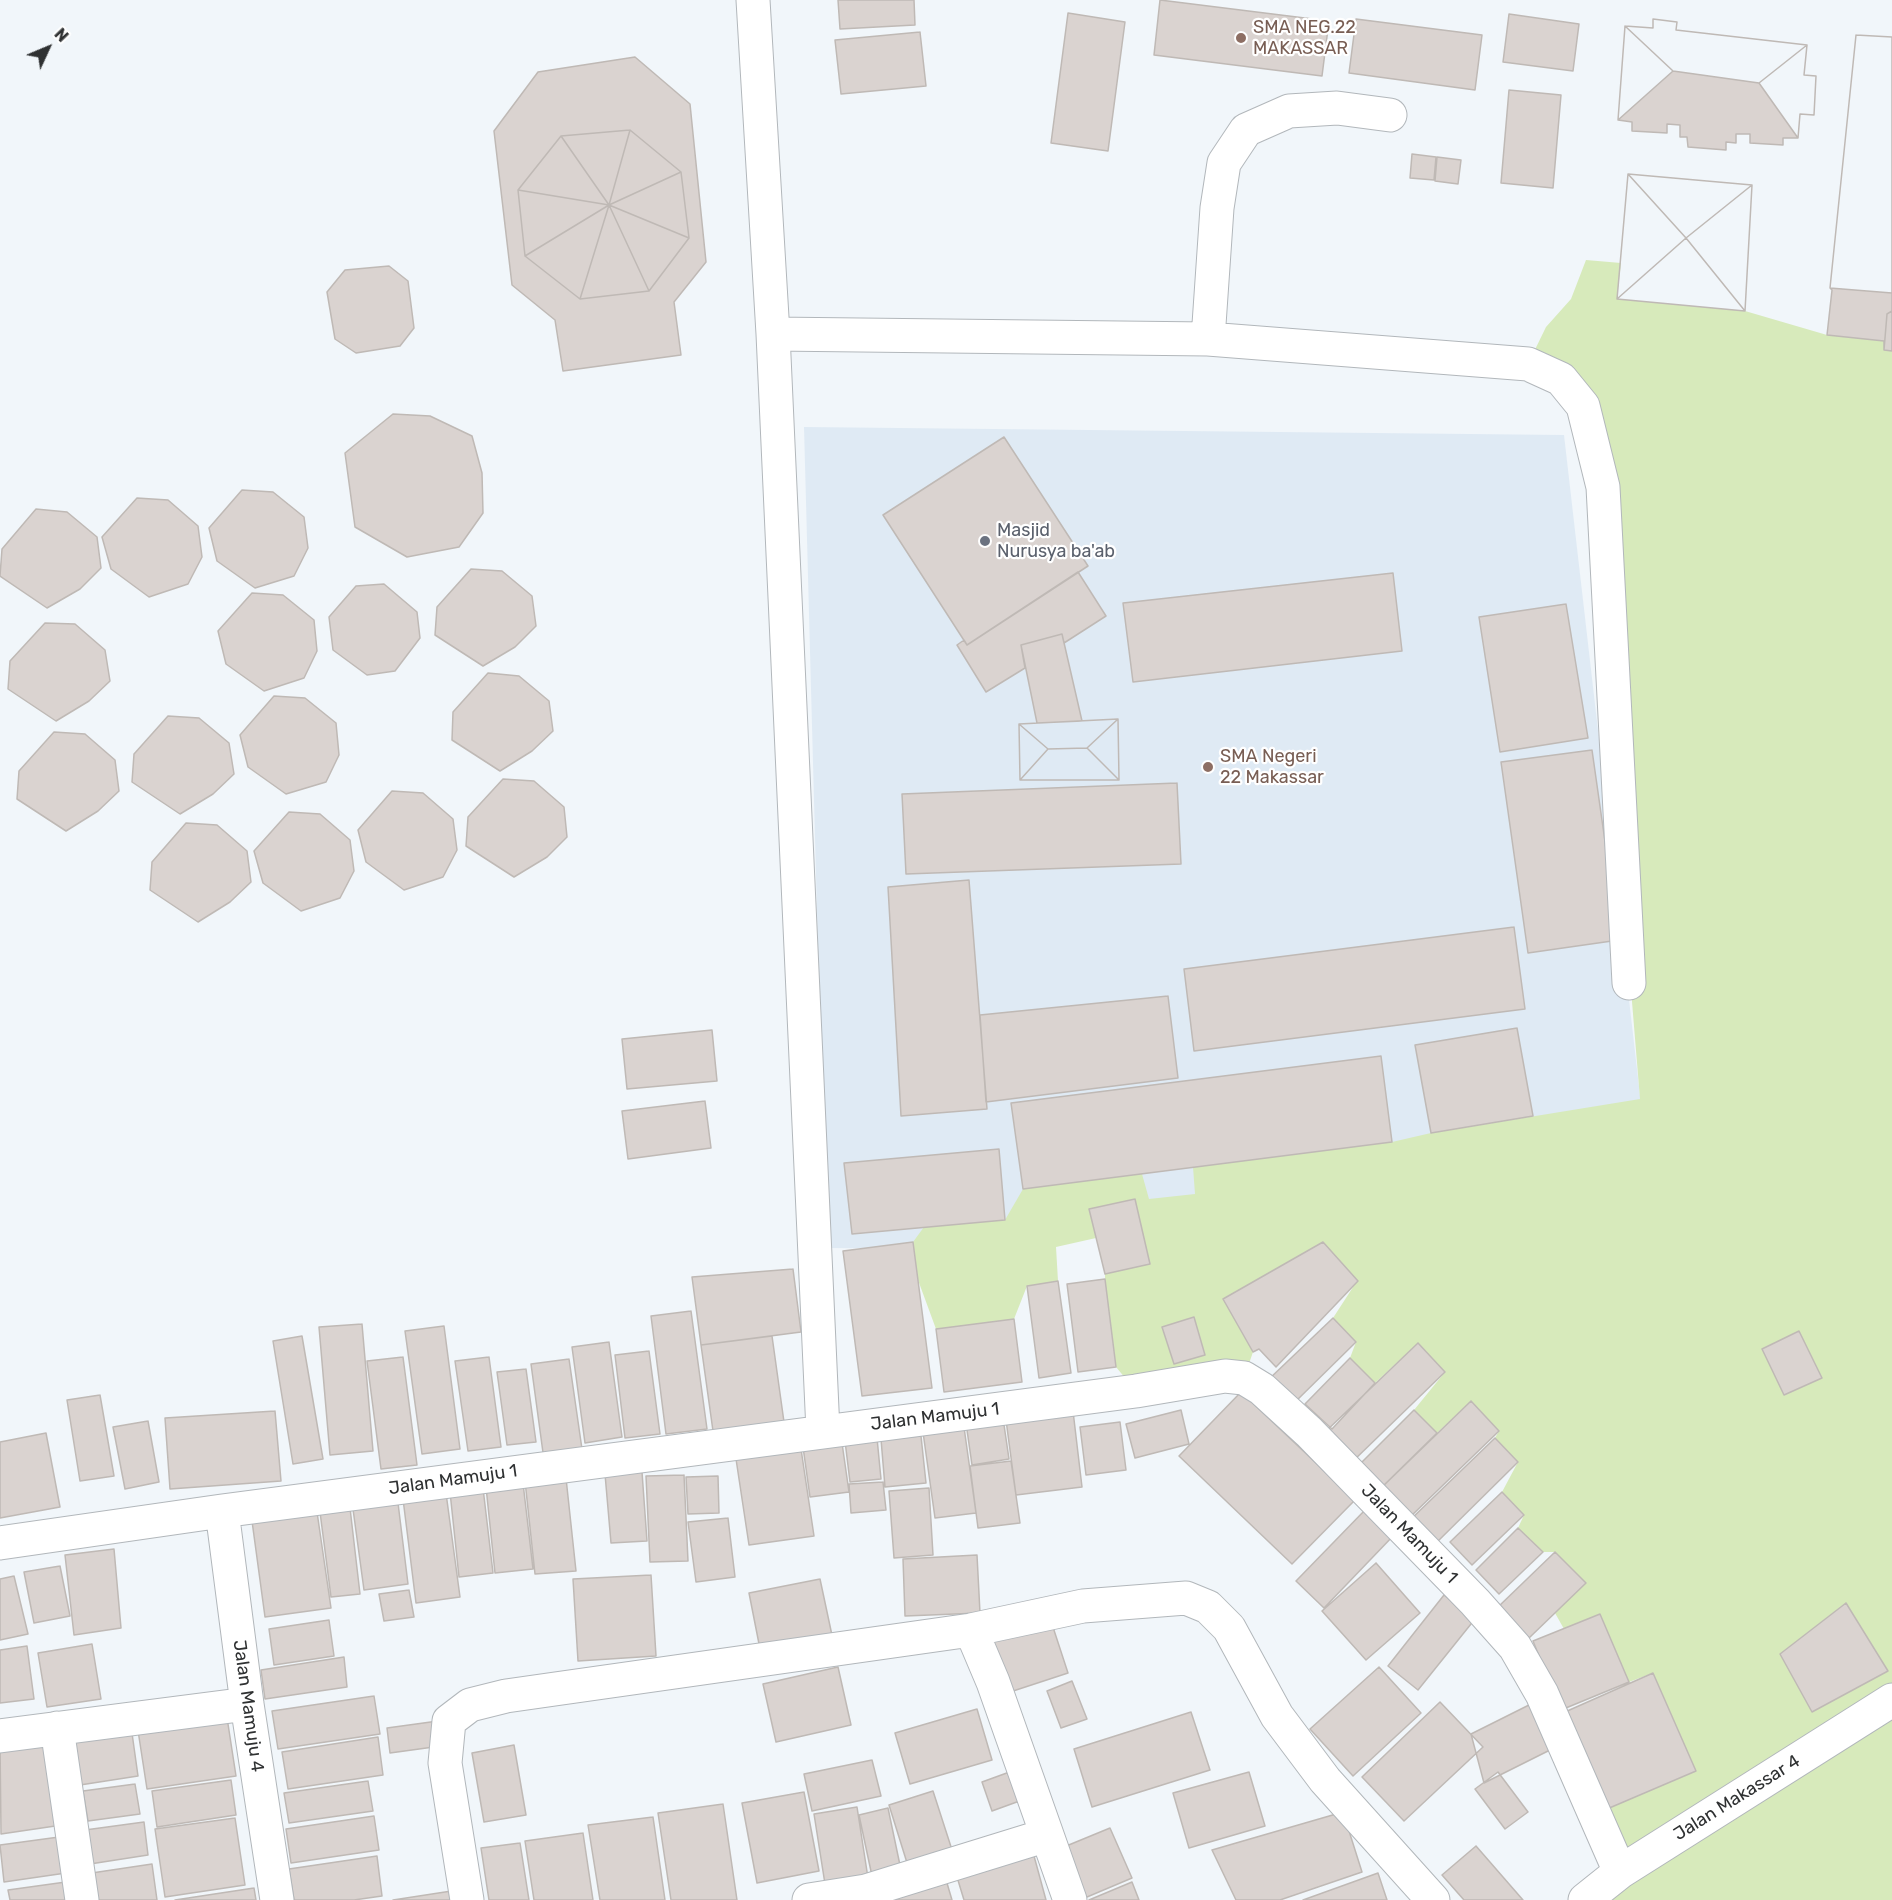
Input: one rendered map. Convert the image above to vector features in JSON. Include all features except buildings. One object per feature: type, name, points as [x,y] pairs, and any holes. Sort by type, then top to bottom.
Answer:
[{"type":"street","points":[[753,0],[773,334],[823,1431]]},
{"type":"street","points":[[1208,339],[1217,208],[1224,163],[1246,130],[1289,111],[1337,108],[1390,115]]},
{"type":"street","points":[[773,334],[1208,339],[1528,364],[1561,379],[1583,406],[1603,487],[1629,983]]},
{"type":"street","name":"Jalan Mamuju 1","points":[[0,1544],[222,1511],[1136,1391],[1225,1376],[1244,1378],[1262,1389],[1310,1431],[1475,1602],[1515,1647],[1542,1694],[1620,1872]]},
{"type":"street","name":"Jalan Mamuju 4","points":[[222,1511],[247,1704],[277,1900]]},
{"type":"street","points":[[467,1900],[445,1763],[449,1721],[471,1706],[506,1696],[971,1630],[1083,1606],[1185,1598],[1208,1606],[1229,1628],[1277,1716],[1325,1780],[1433,1900]]},
{"type":"street","points":[[971,1630],[993,1682],[1070,1900]]},
{"type":"street","name":"Jalan Makassar 4","points":[[1585,1900],[1620,1872],[1892,1700]]},
{"type":"street","points":[[0,1736],[247,1704]]},
{"type":"street","points":[[57,1728],[82,1900]]},
{"type":"street","points":[[809,1900],[866,1891],[1047,1836]]},
{"type":"shaded area","name":"SMA Negeri 22 Makassar","points":[[804,427],[1564,435],[1647,1156],[958,1249],[826,1248]]},
{"type":"green space","points":[[1586,260],[1621,263],[1617,299],[1745,311],[1827,335],[1884,341],[1884,350],[1892,351],[1892,1900],[1585,1900],[1620,1872],[1607,1809],[1695,1771],[1653,1673],[1629,1682],[1600,1615],[1564,1629],[1555,1613],[1585,1583],[1555,1552],[1543,1552],[1518,1528],[1524,1515],[1502,1492],[1518,1462],[1495,1438],[1499,1431],[1471,1401],[1437,1433],[1414,1410],[1445,1372],[1418,1343],[1375,1383],[1350,1358],[1356,1342],[1333,1318],[1357,1281],[1323,1242],[1223,1299],[1253,1352],[1244,1378],[1136,1391],[1116,1367],[1105,1279],[1105,1274],[1150,1264],[1135,1199],[1090,1209],[1096,1238],[1056,1247],[1058,1281],[1027,1286],[1014,1319],[936,1329],[918,1280],[913,1242],[924,1227],[1005,1220],[1023,1189],[1142,1174],[1149,1199],[1195,1194],[1193,1167],[1392,1142],[1431,1133],[1640,1099],[1583,406],[1528,364],[1546,327],[1571,299]]},
{"type":"place","name":"SMA NEG.22 MAKASSAR","points":[[1241,38]]},
{"type":"place","name":"Masjid Nurusya ba'ab","points":[[985,541]]},
{"type":"place","name":"SMA Negeri 22 Makassar","points":[[1208,767]]}]
